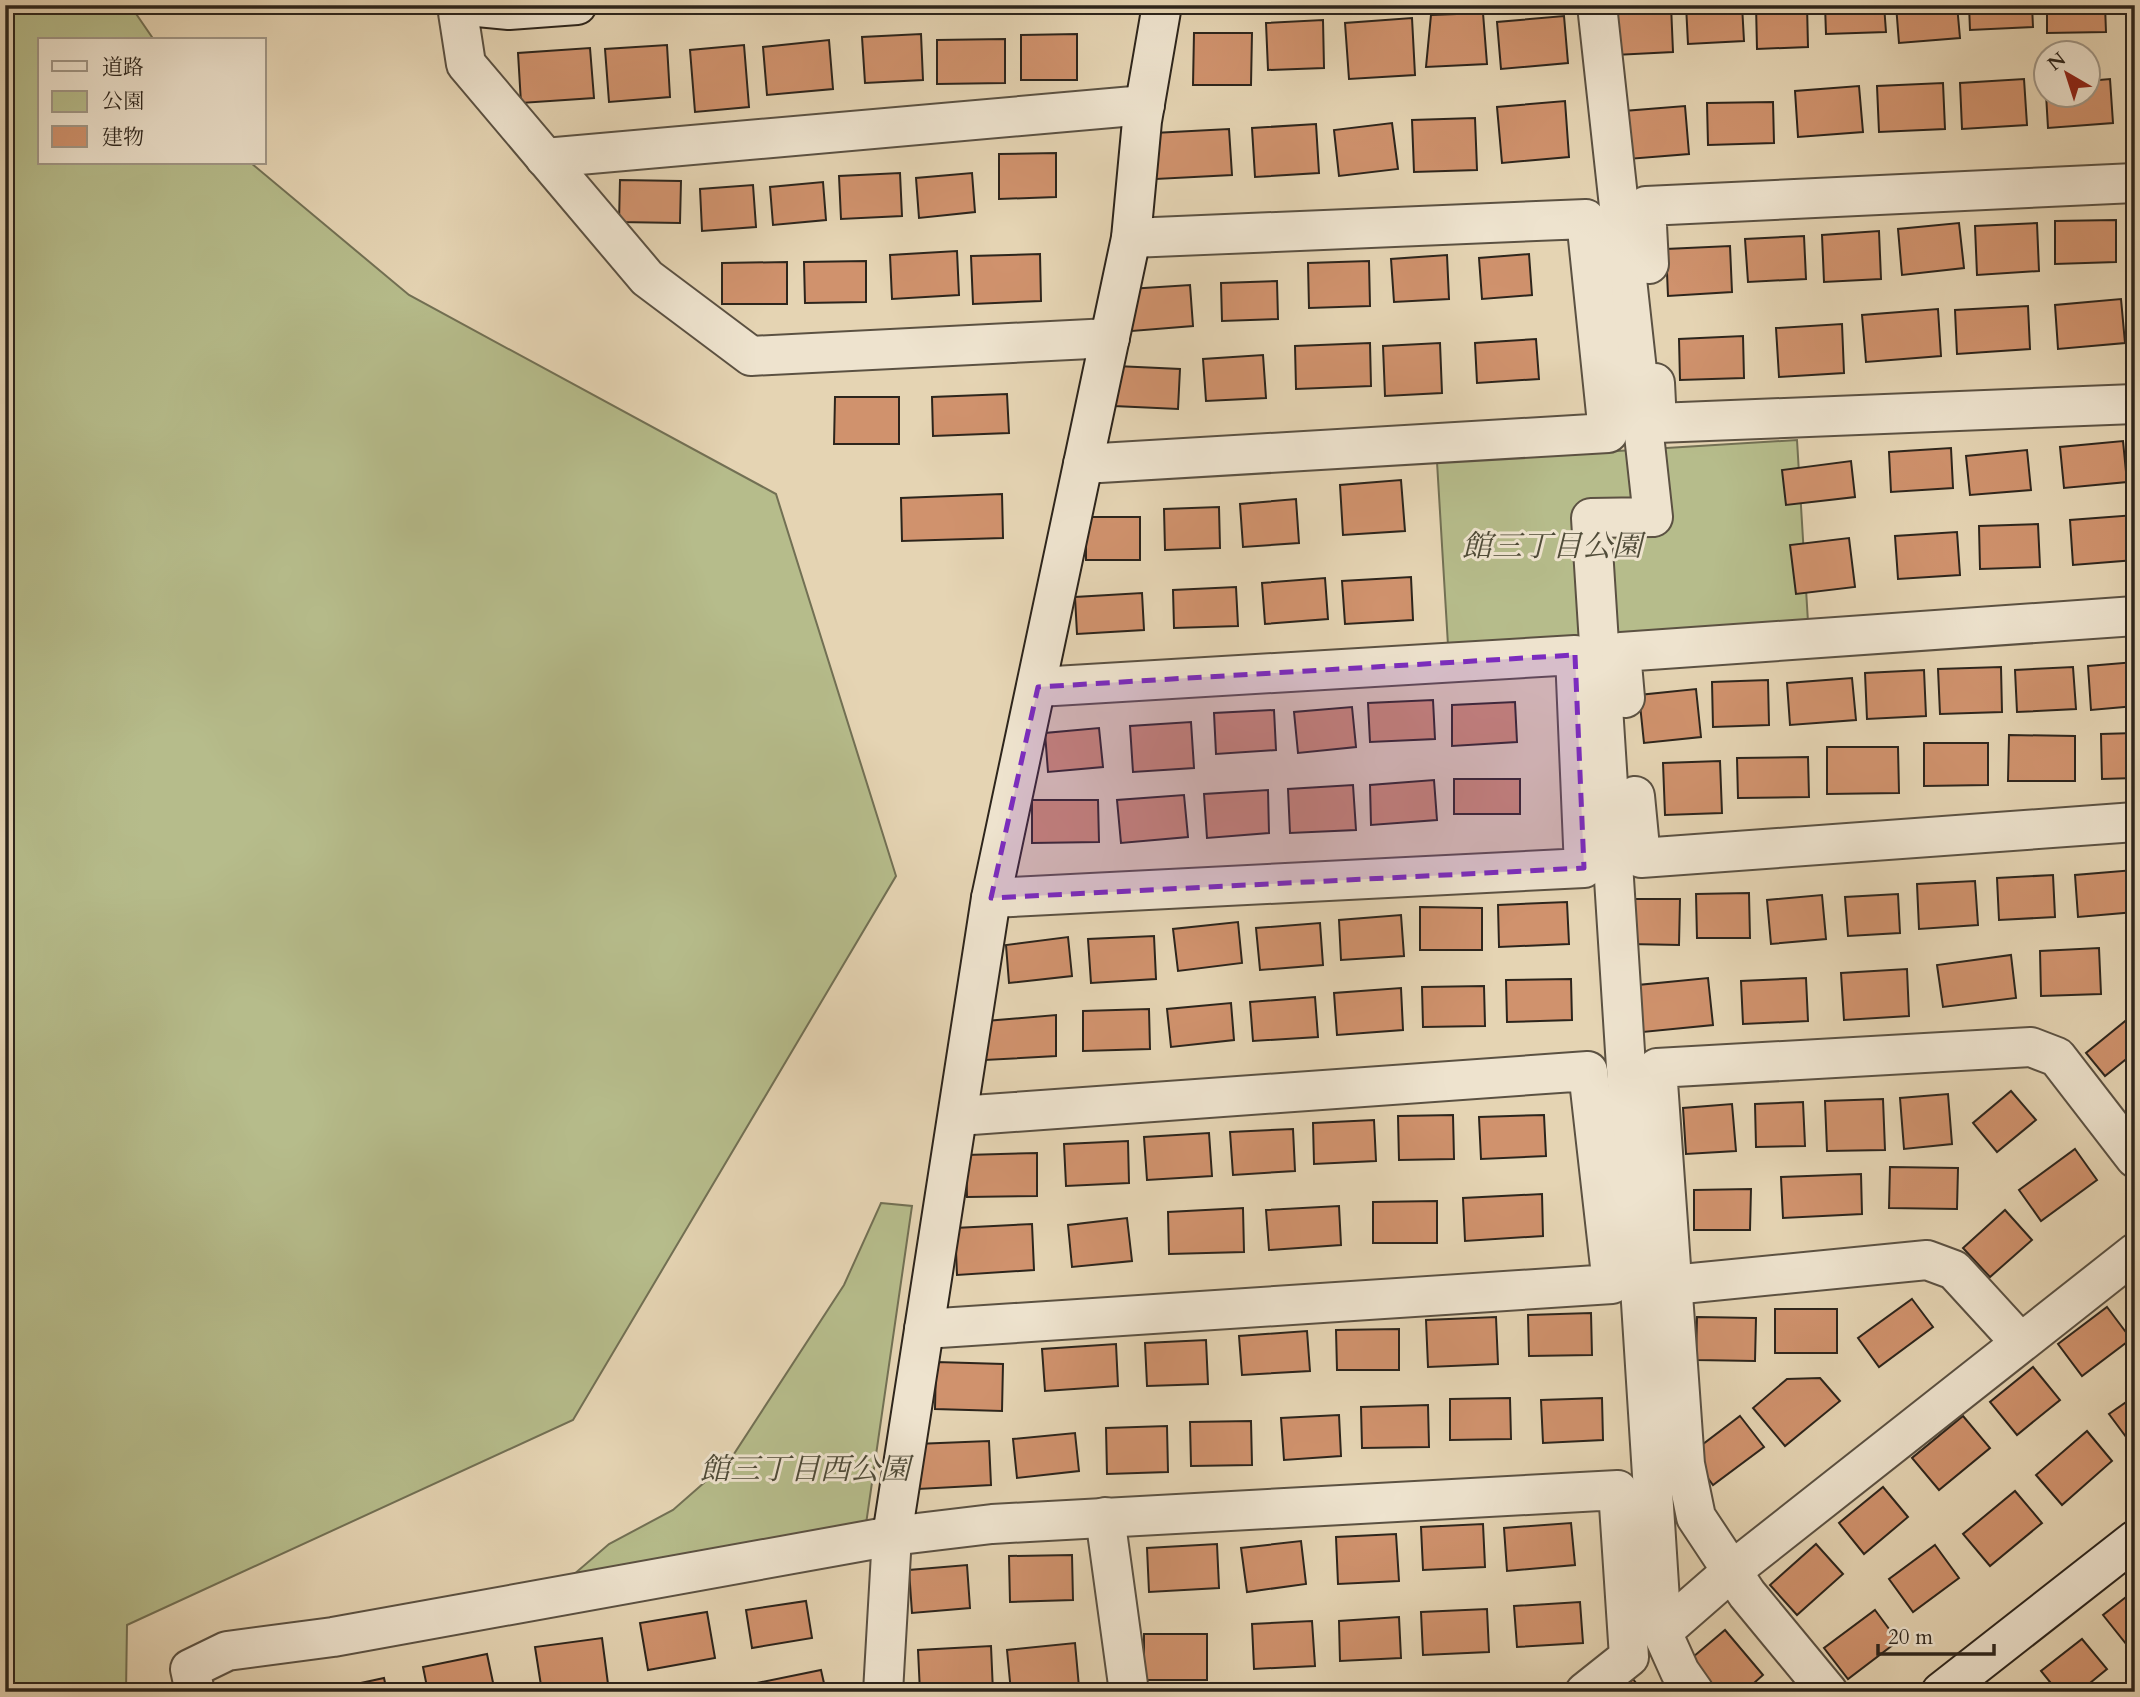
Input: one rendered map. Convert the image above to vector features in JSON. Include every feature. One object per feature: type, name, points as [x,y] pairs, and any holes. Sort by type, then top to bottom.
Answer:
[{"type":"street","points":[[577,5],[509,10],[457,5],[466,64],[647,278],[751,356],[1110,338]]},
{"type":"street","points":[[883,1692],[892,1536],[991,898],[1038,687],[1131,238],[1144,105],[1162,5]]},
{"type":"street","points":[[1597,5],[1653,517],[1591,518],[1662,1632],[1680,1672],[1694,1692]]},
{"type":"street","points":[[545,158],[1144,105]]},
{"type":"street","points":[[2135,183],[1646,206],[1657,423],[2135,404]]},
{"type":"street","points":[[1083,464],[1608,433],[1586,219],[1131,238]]},
{"type":"street","points":[[2135,616],[1621,652],[1641,858],[2135,822]]},
{"type":"street","points":[[991,898],[1584,868],[1575,655],[1038,687]]},
{"type":"street","points":[[1828,1692],[1747,1594],[1696,1517],[1685,1464],[1657,1068],[2031,1047],[2057,1057],[2135,1158]]},
{"type":"street","points":[[923,1329],[1612,1284],[1588,1071],[958,1116]]},
{"type":"street","points":[[1662,1632],[1733,1570],[2135,1253]]},
{"type":"street","points":[[1672,1285],[1927,1260],[1954,1270],[2020,1342]]},
{"type":"street","points":[[195,1692],[190,1669],[227,1651],[333,1637],[892,1536],[992,1524],[1618,1490],[1629,1657],[1585,1692]]},
{"type":"street","points":[[1105,1517],[1129,1692]]},
{"type":"street","points":[[1941,1692],[2135,1540]]},
{"type":"highlighted area","points":[[1575,655],[1584,868],[991,898],[1038,687]]},
{"type":"green space","points":[[5,5],[130,5],[153,38],[38,38],[38,164],[252,164],[409,295],[776,494],[896,876],[573,1420],[127,1625],[126,1692],[5,1692]]},
{"type":"green space","name":"館三丁目公園","points":[[1797,440],[1808,622],[1448,645],[1437,462]]},
{"type":"green space","name":"館三丁目西公園","points":[[881,1203],[912,1206],[865,1531],[558,1588],[609,1544],[673,1510],[730,1460],[844,1285]]},
{"type":"building","points":[[1613,5],[1671,5],[1673,52],[1615,55]]},
{"type":"building","points":[[1686,5],[1742,5],[1744,41],[1688,44]]},
{"type":"building","points":[[1756,5],[1807,5],[1808,47],[1757,49]]},
{"type":"building","points":[[1825,5],[1884,5],[1886,32],[1826,34]]},
{"type":"building","points":[[1896,5],[1957,5],[1960,38],[1899,43]]},
{"type":"building","points":[[1969,5],[2032,5],[2033,27],[1970,30]]},
{"type":"building","points":[[2047,5],[2105,5],[2106,32],[2047,33]]},
{"type":"building","points":[[1483,13],[1487,64],[1426,67],[1431,15]]},
{"type":"building","points":[[1564,16],[1568,63],[1501,69],[1497,22]]},
{"type":"building","points":[[1412,18],[1415,75],[1349,79],[1345,23]]},
{"type":"building","points":[[1323,20],[1324,68],[1268,70],[1266,23]]},
{"type":"building","points":[[1194,33],[1252,33],[1251,85],[1193,85]]},
{"type":"building","points":[[921,34],[923,80],[865,83],[862,37]]},
{"type":"building","points":[[1077,34],[1077,80],[1021,80],[1021,35]]},
{"type":"building","points":[[1005,39],[1005,83],[937,84],[937,40]]},
{"type":"building","points":[[829,40],[833,89],[767,95],[763,47]]},
{"type":"building","points":[[667,45],[670,97],[609,102],[605,49]]},
{"type":"building","points":[[744,45],[749,107],[695,112],[690,50]]},
{"type":"building","points":[[590,48],[594,98],[521,103],[518,53]]},
{"type":"building","points":[[2024,79],[2027,125],[1962,129],[1960,83]]},
{"type":"building","points":[[2110,79],[2113,123],[2048,128],[2047,108],[2102,108],[2102,80]]},
{"type":"building","points":[[1943,83],[1945,129],[1879,132],[1877,86]]},
{"type":"building","points":[[1859,86],[1863,132],[1798,137],[1795,91]]},
{"type":"building","points":[[1565,101],[1569,157],[1502,163],[1497,107]]},
{"type":"building","points":[[1773,102],[1774,143],[1708,145],[1707,103]]},
{"type":"building","points":[[1685,106],[1689,154],[1628,159],[1624,111]]},
{"type":"building","points":[[1475,118],[1477,170],[1414,172],[1412,120]]},
{"type":"building","points":[[1392,123],[1398,169],[1339,176],[1334,130]]},
{"type":"building","points":[[1316,124],[1319,173],[1255,177],[1252,128]]},
{"type":"building","points":[[1229,129],[1232,175],[1156,179],[1154,133]]},
{"type":"building","points":[[1056,153],[1056,197],[999,199],[999,154]]},
{"type":"building","points":[[900,173],[902,216],[841,219],[839,176]]},
{"type":"building","points":[[972,173],[975,212],[919,218],[916,178]]},
{"type":"building","points":[[620,180],[681,181],[680,223],[619,222]]},
{"type":"building","points":[[823,182],[826,220],[773,225],[770,187]]},
{"type":"building","points":[[753,185],[756,227],[702,231],[700,189]]},
{"type":"building","points":[[2116,220],[2116,262],[2055,264],[2055,221]]},
{"type":"building","points":[[1959,223],[1964,268],[1902,275],[1898,229]]},
{"type":"building","points":[[2037,223],[2039,271],[1977,275],[1975,226]]},
{"type":"building","points":[[1879,231],[1881,279],[1824,282],[1822,235]]},
{"type":"building","points":[[1804,236],[1806,279],[1748,282],[1745,239]]},
{"type":"building","points":[[1730,246],[1732,292],[1668,296],[1666,249]]},
{"type":"building","points":[[957,251],[959,295],[892,299],[890,255]]},
{"type":"building","points":[[1040,254],[1041,301],[973,304],[971,256]]},
{"type":"building","points":[[1529,254],[1532,295],[1482,299],[1479,258]]},
{"type":"building","points":[[1447,255],[1449,299],[1394,302],[1391,259]]},
{"type":"building","points":[[866,261],[866,302],[805,303],[804,262]]},
{"type":"building","points":[[1369,261],[1370,306],[1309,308],[1308,263]]},
{"type":"building","points":[[787,262],[787,304],[722,304],[722,263]]},
{"type":"building","points":[[1277,281],[1278,319],[1222,321],[1221,283]]},
{"type":"building","points":[[1190,285],[1193,326],[1132,331],[1129,289]]},
{"type":"building","points":[[2121,299],[2125,343],[2058,349],[2055,305]]},
{"type":"building","points":[[2028,306],[2030,349],[1957,354],[1955,310]]},
{"type":"building","points":[[1938,309],[1941,356],[1866,362],[1862,315]]},
{"type":"building","points":[[1842,324],[1844,373],[1779,377],[1776,328]]},
{"type":"building","points":[[1743,336],[1744,378],[1680,380],[1679,339]]},
{"type":"building","points":[[1536,339],[1539,379],[1477,383],[1475,343]]},
{"type":"building","points":[[1370,343],[1371,386],[1296,389],[1295,346]]},
{"type":"building","points":[[1440,343],[1442,393],[1385,396],[1383,346]]},
{"type":"building","points":[[1263,355],[1266,398],[1206,401],[1203,359]]},
{"type":"building","points":[[1116,366],[1180,369],[1178,409],[1114,406]]},
{"type":"building","points":[[1007,394],[1009,433],[933,436],[932,397]]},
{"type":"building","points":[[835,397],[899,397],[899,444],[834,444]]},
{"type":"building","points":[[2123,441],[2127,482],[2064,488],[2060,447]]},
{"type":"building","points":[[1951,448],[1953,488],[1891,492],[1889,452]]},
{"type":"building","points":[[2027,450],[2031,490],[1970,495],[1966,456]]},
{"type":"building","points":[[1851,461],[1855,497],[1786,505],[1782,470]]},
{"type":"building","points":[[1401,480],[1405,531],[1343,535],[1340,485]]},
{"type":"building","points":[[1002,494],[1003,538],[902,541],[901,498]]},
{"type":"building","points":[[1296,499],[1299,543],[1243,547],[1240,504]]},
{"type":"building","points":[[1219,507],[1220,548],[1165,550],[1164,509]]},
{"type":"building","points":[[2135,515],[2135,560],[2073,565],[2070,520]]},
{"type":"building","points":[[1086,517],[1140,517],[1140,560],[1086,560]]},
{"type":"building","points":[[2038,524],[2040,567],[1980,569],[1979,526]]},
{"type":"building","points":[[1957,532],[1960,575],[1898,579],[1895,536]]},
{"type":"building","points":[[1849,538],[1855,587],[1796,594],[1790,545]]},
{"type":"building","points":[[1411,577],[1413,620],[1345,624],[1342,581]]},
{"type":"building","points":[[1325,578],[1328,619],[1265,624],[1262,583]]},
{"type":"building","points":[[1236,587],[1238,626],[1174,628],[1173,590]]},
{"type":"building","points":[[1142,593],[1144,630],[1077,634],[1075,597]]},
{"type":"building","points":[[2135,662],[2135,706],[2091,710],[2088,666]]},
{"type":"building","points":[[2001,667],[2002,712],[1940,714],[1938,669]]},
{"type":"building","points":[[2073,667],[2076,709],[2017,712],[2015,670]]},
{"type":"building","points":[[1924,670],[1926,716],[1867,719],[1865,673]]},
{"type":"building","points":[[1852,678],[1856,720],[1790,725],[1787,683]]},
{"type":"building","points":[[1768,680],[1769,725],[1713,727],[1712,682]]},
{"type":"building","points":[[1696,689],[1701,737],[1644,743],[1639,695]]},
{"type":"building","points":[[1433,700],[1435,739],[1370,742],[1368,703]]},
{"type":"building","points":[[1515,702],[1517,742],[1452,746],[1452,705]]},
{"type":"building","points":[[1352,707],[1356,747],[1298,753],[1294,712]]},
{"type":"building","points":[[1274,710],[1276,750],[1216,754],[1214,713]]},
{"type":"building","points":[[1191,722],[1194,768],[1133,772],[1130,726]]},
{"type":"building","points":[[1099,728],[1103,767],[1048,772],[1045,733]]},
{"type":"building","points":[[2135,733],[2135,778],[2102,779],[2101,734]]},
{"type":"building","points":[[2009,735],[2075,736],[2075,781],[2008,781]]},
{"type":"building","points":[[1924,743],[1988,743],[1988,785],[1924,786]]},
{"type":"building","points":[[1827,747],[1898,747],[1899,793],[1827,794]]},
{"type":"building","points":[[1808,757],[1809,797],[1738,798],[1737,758]]},
{"type":"building","points":[[1720,761],[1722,813],[1665,815],[1663,763]]},
{"type":"building","points":[[1454,779],[1520,779],[1520,814],[1454,814]]},
{"type":"building","points":[[1434,780],[1437,820],[1371,825],[1370,785]]},
{"type":"building","points":[[1353,785],[1356,830],[1290,833],[1288,789]]},
{"type":"building","points":[[1268,790],[1269,833],[1207,838],[1204,794]]},
{"type":"building","points":[[1184,795],[1188,837],[1121,843],[1117,800]]},
{"type":"building","points":[[1032,800],[1098,800],[1099,842],[1032,843]]},
{"type":"building","points":[[2134,870],[2135,912],[2078,917],[2075,875]]},
{"type":"building","points":[[2053,875],[2055,917],[1999,920],[1997,878]]},
{"type":"building","points":[[1975,881],[1978,925],[1919,929],[1917,884]]},
{"type":"building","points":[[1749,893],[1750,938],[1697,938],[1696,894]]},
{"type":"building","points":[[1898,894],[1900,933],[1848,936],[1845,897]]},
{"type":"building","points":[[1822,895],[1826,939],[1771,944],[1767,900]]},
{"type":"building","points":[[1631,899],[1680,899],[1679,945],[1629,944]]},
{"type":"building","points":[[1567,902],[1569,944],[1499,947],[1498,905]]},
{"type":"building","points":[[1420,907],[1482,908],[1482,950],[1420,950]]},
{"type":"building","points":[[1401,915],[1404,956],[1341,960],[1339,920]]},
{"type":"building","points":[[1238,922],[1242,963],[1178,971],[1173,929]]},
{"type":"building","points":[[1320,923],[1323,965],[1260,970],[1256,928]]},
{"type":"building","points":[[1154,936],[1156,979],[1091,983],[1088,939]]},
{"type":"building","points":[[1068,937],[1072,976],[1009,983],[1006,945]]},
{"type":"building","points":[[2099,948],[2101,994],[2041,996],[2040,951]]},
{"type":"building","points":[[2011,955],[2016,998],[1943,1007],[1937,965]]},
{"type":"building","points":[[1907,969],[1909,1016],[1844,1020],[1841,973]]},
{"type":"building","points":[[1708,978],[1713,1025],[1643,1032],[1638,985]]},
{"type":"building","points":[[1806,978],[1808,1021],[1743,1024],[1741,981]]},
{"type":"building","points":[[1571,979],[1572,1020],[1507,1022],[1506,980]]},
{"type":"building","points":[[1484,986],[1485,1026],[1423,1027],[1422,987]]},
{"type":"building","points":[[1401,988],[1403,1030],[1337,1035],[1334,993]]},
{"type":"building","points":[[1315,997],[1318,1037],[1253,1041],[1250,1002]]},
{"type":"building","points":[[1231,1003],[1234,1040],[1171,1047],[1167,1009]]},
{"type":"building","points":[[1149,1009],[1150,1049],[1083,1051],[1083,1011]]},
{"type":"building","points":[[2135,1013],[2135,1052],[2105,1076],[2086,1053]]},
{"type":"building","points":[[1056,1015],[1056,1056],[985,1060],[986,1021]]},
{"type":"building","points":[[2011,1091],[2036,1120],[1997,1152],[1973,1123]]},
{"type":"building","points":[[1948,1094],[1952,1144],[1904,1149],[1900,1098]]},
{"type":"building","points":[[1883,1099],[1885,1150],[1827,1151],[1825,1101]]},
{"type":"building","points":[[1803,1102],[1805,1146],[1756,1147],[1755,1104]]},
{"type":"building","points":[[1732,1104],[1736,1151],[1686,1154],[1683,1108]]},
{"type":"building","points":[[1453,1115],[1454,1159],[1399,1160],[1398,1116]]},
{"type":"building","points":[[1544,1115],[1546,1156],[1481,1159],[1479,1117]]},
{"type":"building","points":[[1374,1120],[1376,1161],[1314,1164],[1313,1123]]},
{"type":"building","points":[[1293,1129],[1295,1171],[1233,1175],[1230,1132]]},
{"type":"building","points":[[1209,1133],[1212,1176],[1147,1180],[1144,1137]]},
{"type":"building","points":[[1128,1141],[1129,1183],[1066,1186],[1064,1144]]},
{"type":"building","points":[[2075,1149],[2097,1180],[2041,1221],[2019,1190]]},
{"type":"building","points":[[1037,1153],[1037,1196],[967,1197],[966,1155]]},
{"type":"building","points":[[1890,1167],[1958,1168],[1957,1209],[1889,1208]]},
{"type":"building","points":[[1861,1174],[1862,1214],[1783,1218],[1781,1177]]},
{"type":"building","points":[[1751,1189],[1750,1230],[1694,1230],[1694,1190]]},
{"type":"building","points":[[1542,1194],[1543,1236],[1465,1241],[1463,1198]]},
{"type":"building","points":[[1437,1201],[1437,1243],[1373,1243],[1373,1202]]},
{"type":"building","points":[[1339,1206],[1341,1245],[1269,1250],[1266,1210]]},
{"type":"building","points":[[1243,1208],[1244,1252],[1169,1254],[1168,1212]]},
{"type":"building","points":[[2005,1210],[2032,1240],[1990,1277],[1963,1248]]},
{"type":"building","points":[[1127,1218],[1132,1261],[1072,1267],[1068,1225]]},
{"type":"building","points":[[1032,1224],[1034,1270],[957,1275],[955,1228]]},
{"type":"building","points":[[1912,1299],[1933,1327],[1879,1367],[1858,1338]]},
{"type":"building","points":[[2107,1307],[2131,1339],[2082,1376],[2058,1344]]},
{"type":"building","points":[[1775,1309],[1837,1309],[1837,1353],[1775,1353]]},
{"type":"building","points":[[1591,1313],[1592,1355],[1529,1356],[1528,1315]]},
{"type":"building","points":[[1496,1317],[1498,1364],[1428,1367],[1426,1320]]},
{"type":"building","points":[[1697,1317],[1756,1318],[1755,1361],[1696,1360]]},
{"type":"building","points":[[1399,1329],[1399,1370],[1337,1370],[1336,1330]]},
{"type":"building","points":[[1307,1331],[1310,1371],[1242,1375],[1239,1336]]},
{"type":"building","points":[[1206,1340],[1208,1384],[1147,1386],[1145,1343]]},
{"type":"building","points":[[1116,1344],[1118,1386],[1045,1391],[1042,1349]]},
{"type":"building","points":[[936,1362],[1003,1364],[1002,1411],[935,1409]]},
{"type":"building","points":[[2033,1367],[2060,1400],[2017,1435],[1990,1402]]},
{"type":"building","points":[[1820,1378],[1840,1401],[1785,1446],[1753,1408],[1787,1379]]},
{"type":"building","points":[[2135,1396],[2135,1443],[2132,1445],[2109,1414]]},
{"type":"building","points":[[1510,1398],[1511,1439],[1450,1440],[1450,1399]]},
{"type":"building","points":[[1602,1398],[1603,1440],[1543,1443],[1541,1400]]},
{"type":"building","points":[[1428,1405],[1429,1447],[1362,1448],[1361,1407]]},
{"type":"building","points":[[1339,1415],[1341,1456],[1284,1460],[1281,1418]]},
{"type":"building","points":[[1740,1416],[1764,1447],[1713,1485],[1690,1454]]},
{"type":"building","points":[[1963,1416],[1990,1448],[1939,1490],[1912,1458]]},
{"type":"building","points":[[1251,1421],[1252,1465],[1191,1466],[1190,1422]]},
{"type":"building","points":[[1167,1426],[1168,1472],[1107,1474],[1106,1428]]},
{"type":"building","points":[[2087,1431],[2112,1461],[2062,1505],[2036,1475]]},
{"type":"building","points":[[1075,1433],[1079,1471],[1017,1478],[1013,1439]]},
{"type":"building","points":[[989,1441],[991,1485],[918,1489],[916,1444]]},
{"type":"building","points":[[1883,1487],[1908,1517],[1864,1554],[1839,1523]]},
{"type":"building","points":[[2015,1491],[2042,1523],[1990,1566],[1963,1534]]},
{"type":"building","points":[[1571,1523],[1575,1565],[1507,1571],[1504,1528]]},
{"type":"building","points":[[1483,1524],[1485,1567],[1423,1570],[1421,1527]]},
{"type":"building","points":[[1396,1534],[1399,1581],[1338,1584],[1336,1537]]},
{"type":"building","points":[[1301,1541],[1306,1584],[1247,1592],[1241,1548]]},
{"type":"building","points":[[1217,1544],[1219,1588],[1149,1592],[1147,1548]]},
{"type":"building","points":[[1816,1544],[1843,1574],[1797,1615],[1770,1585]]},
{"type":"building","points":[[1935,1545],[1959,1578],[1913,1612],[1889,1579]]},
{"type":"building","points":[[1072,1555],[1073,1600],[1010,1602],[1009,1556]]},
{"type":"building","points":[[967,1565],[970,1608],[912,1613],[909,1570]]},
{"type":"building","points":[[2135,1590],[2135,1647],[2131,1650],[2103,1615]]},
{"type":"building","points":[[806,1601],[812,1638],[752,1648],[746,1610]]},
{"type":"building","points":[[1580,1602],[1583,1643],[1517,1647],[1514,1606]]},
{"type":"building","points":[[1487,1609],[1489,1652],[1423,1655],[1421,1612]]},
{"type":"building","points":[[1875,1610],[1898,1641],[1848,1679],[1824,1648]]},
{"type":"building","points":[[707,1612],[715,1658],[648,1670],[640,1623]]},
{"type":"building","points":[[1399,1617],[1401,1658],[1340,1661],[1339,1621]]},
{"type":"building","points":[[1312,1621],[1315,1666],[1254,1669],[1252,1624]]},
{"type":"building","points":[[1725,1630],[1763,1675],[1744,1692],[1712,1692],[1687,1662]]},
{"type":"building","points":[[1144,1634],[1207,1634],[1207,1680],[1144,1680]]},
{"type":"building","points":[[602,1638],[608,1684],[542,1692],[535,1647]]},
{"type":"building","points":[[2082,1639],[2107,1669],[2079,1692],[2058,1692],[2041,1671]]},
{"type":"building","points":[[1075,1643],[1079,1687],[1011,1692],[1007,1650]]},
{"type":"building","points":[[991,1646],[993,1692],[920,1692],[918,1650]]},
{"type":"building","points":[[487,1654],[495,1692],[428,1692],[423,1667]]},
{"type":"building","points":[[821,1670],[826,1692],[749,1692],[747,1685]]},
{"type":"building","points":[[384,1678],[387,1692],[319,1692]]},
{"type":"building","points":[[1633,1679],[1643,1692],[1617,1692]]}]
